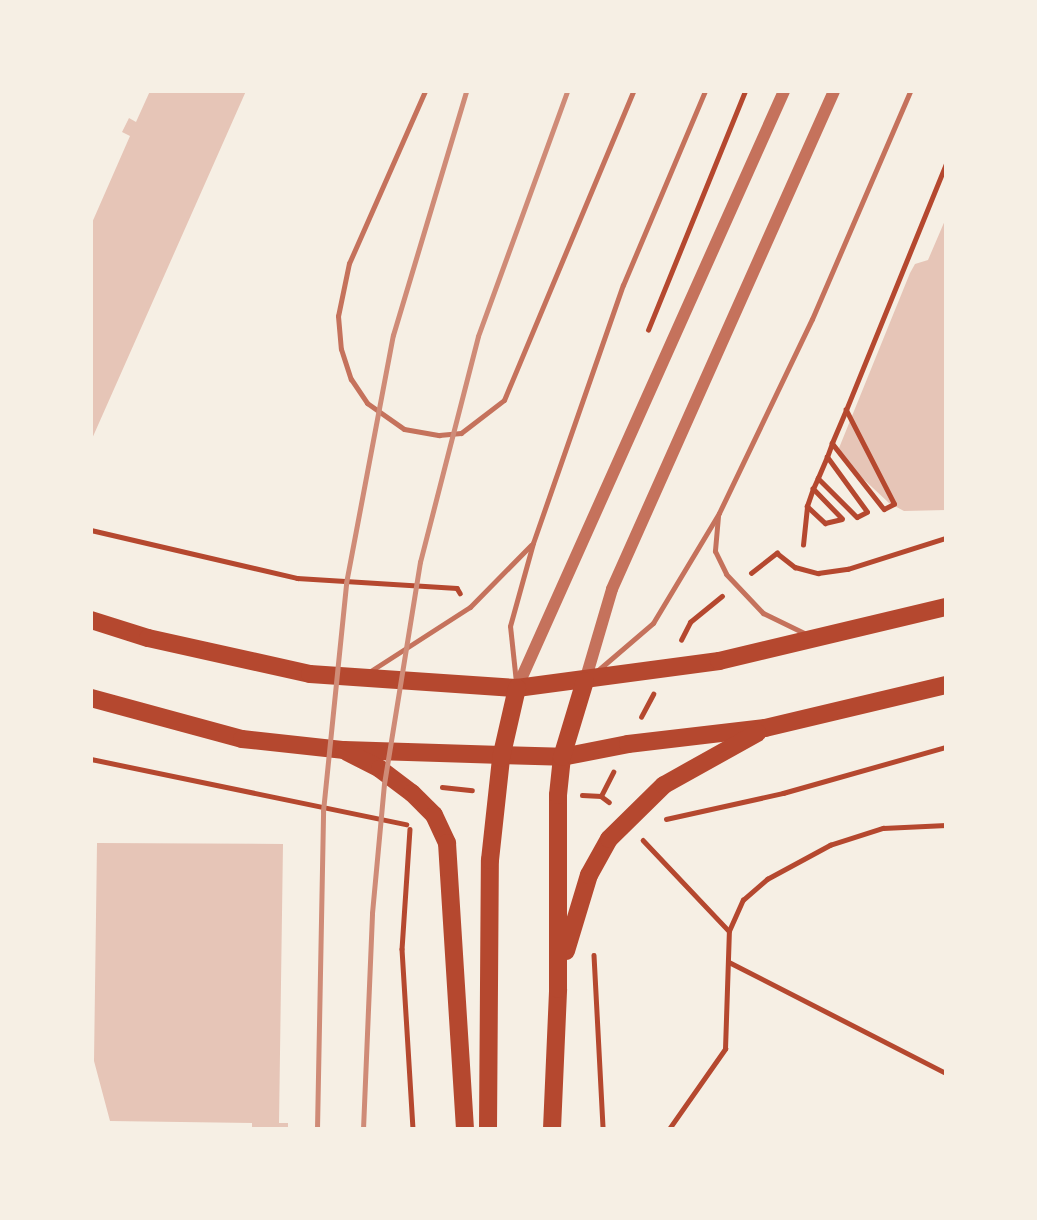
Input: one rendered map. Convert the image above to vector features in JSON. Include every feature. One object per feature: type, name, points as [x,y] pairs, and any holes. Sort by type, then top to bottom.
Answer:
[{"type":"main road","points":[[91,620],[233,659],[310,674],[517,688],[665,671],[817,640],[946,607]]},
{"type":"main road","points":[[552,1129],[558,989],[562,757],[585,681]]},
{"type":"main road","points":[[91,698],[242,739],[344,750],[445,751],[501,758],[562,757],[628,744],[765,728],[946,685]]},
{"type":"main road","points":[[488,1129],[490,860],[501,758],[517,688]]},
{"type":"main road","points":[[558,989],[569,935],[589,875],[625,821],[664,785],[765,728]]},
{"type":"main road","points":[[344,750],[380,769],[412,793],[434,815],[447,843],[465,1129]]},
{"type":"street","points":[[517,688],[784,91]]},
{"type":"street","points":[[585,681],[612,589],[834,91]]},
{"type":"lane","points":[[425,91],[349,263],[338,316],[341,349],[367,403],[404,429],[439,435],[461,433],[504,400],[633,91]]},
{"type":"lane","points":[[517,688],[510,626],[533,542],[623,285],[705,91]]},
{"type":"lane","points":[[585,681],[653,623],[719,513],[812,319],[911,91]]},
{"type":"lane","points":[[719,513],[715,551],[730,580],[763,612],[817,640]]},
{"type":"lane","points":[[361,678],[470,607],[533,542]]},
{"type":"path","points":[[643,343],[745,91]]},
{"type":"path","points":[[803,545],[807,506],[813,489],[946,164]]},
{"type":"path","points":[[832,443],[884,509],[894,505],[846,410]]},
{"type":"path","points":[[818,478],[857,517],[867,512],[827,457]]},
{"type":"path","points":[[807,506],[825,523],[842,519],[813,489]]},
{"type":"path","points":[[91,530],[297,578],[457,588],[470,607]]},
{"type":"path","points":[[777,553],[795,567],[818,573],[848,569],[946,538]]},
{"type":"path","points":[[601,796],[690,622]]},
{"type":"path","points":[[625,821],[692,816],[946,747]]},
{"type":"path","points":[[91,759],[411,825],[402,949],[413,1129]]},
{"type":"path","points":[[625,821],[729,931]]},
{"type":"path","points":[[669,1129],[725,1049],[729,931],[735,909],[751,892],[830,845],[898,826],[946,825]]},
{"type":"path","points":[[593,942],[603,1129]]},
{"type":"path","points":[[729,962],[946,1073]]},
{"type":"building","points":[[150,91],[246,91],[91,441],[91,225],[130,136],[122,132],[129,118],[136,122]]},
{"type":"building","points":[[946,218],[946,510],[904,511],[889,503],[842,459],[839,448],[910,273],[915,264],[928,260]]},
{"type":"building","points":[[97,843],[283,844],[279,1123],[288,1123],[288,1129],[252,1129],[252,1123],[110,1121],[94,1061]]},
{"type":"railway","points":[[317,1129],[323,811],[346,583],[393,335],[466,91]]},
{"type":"railway","points":[[363,1129],[372,913],[384,784],[420,562],[478,336],[567,91]]}]
